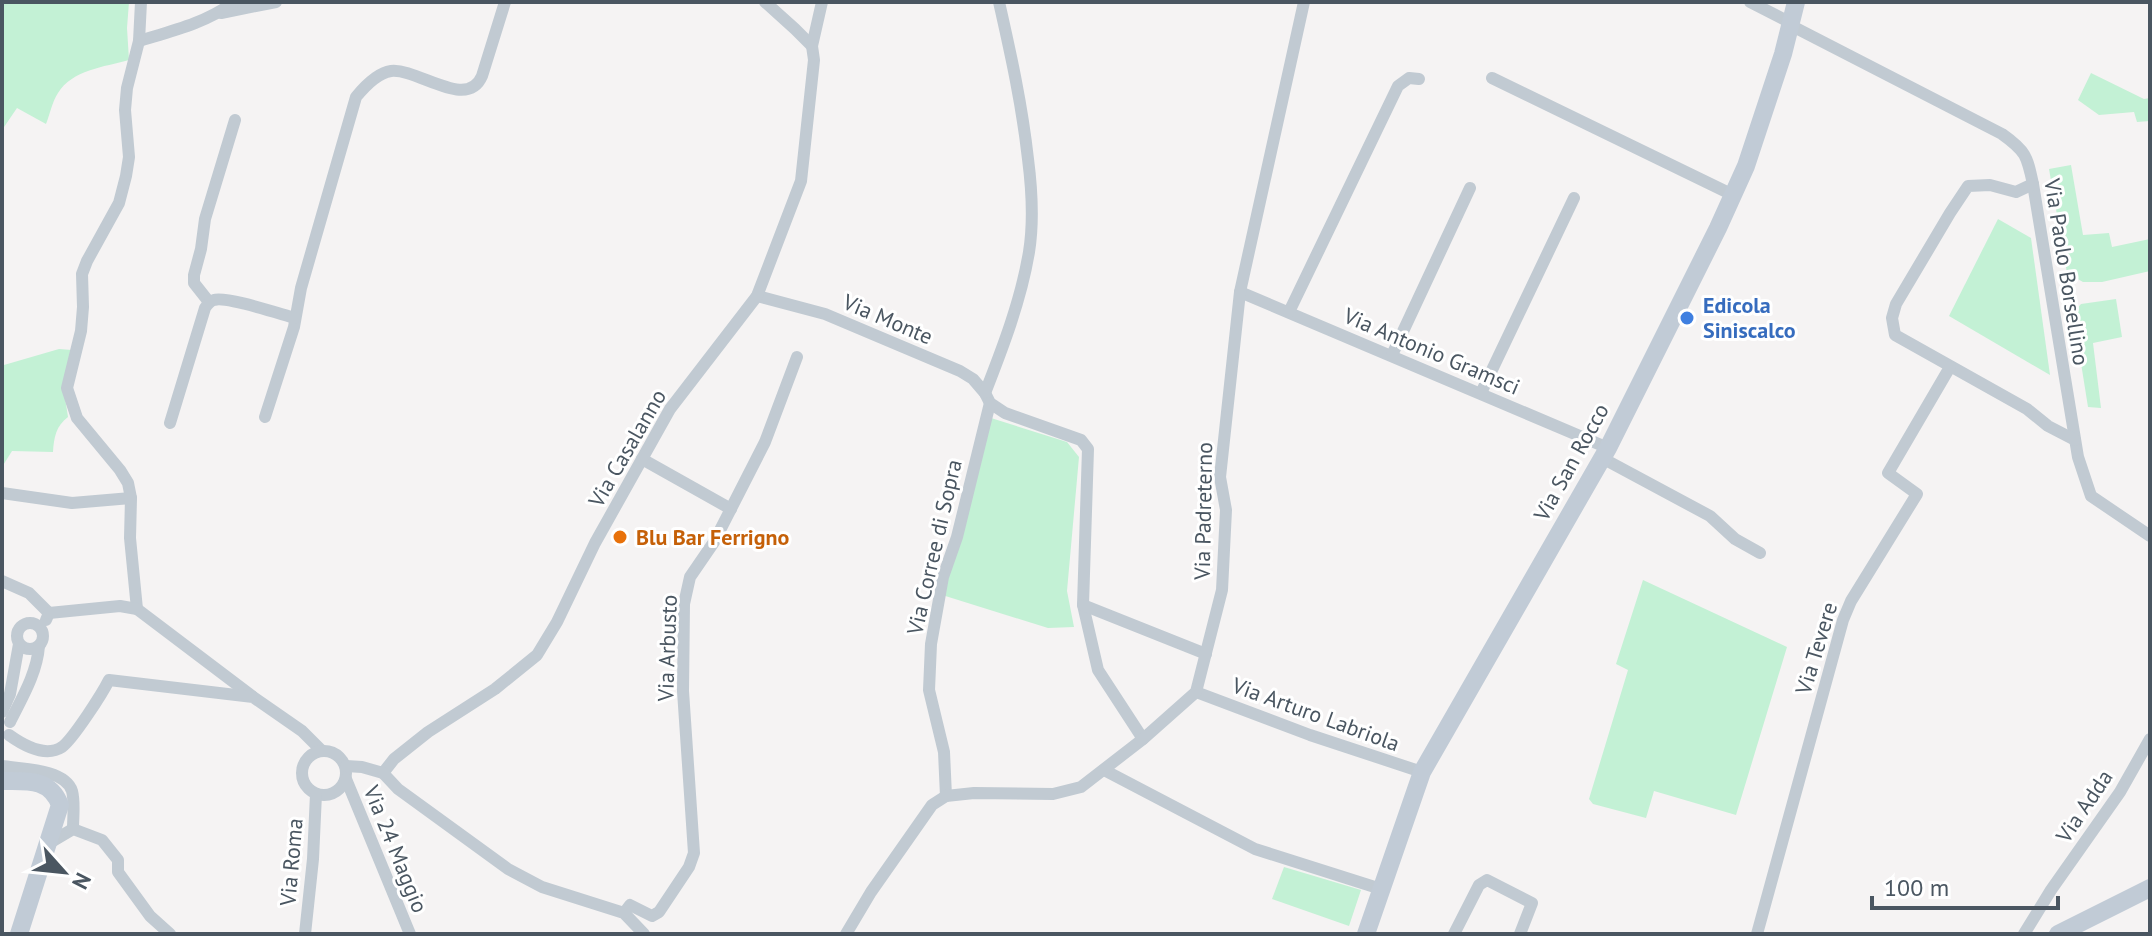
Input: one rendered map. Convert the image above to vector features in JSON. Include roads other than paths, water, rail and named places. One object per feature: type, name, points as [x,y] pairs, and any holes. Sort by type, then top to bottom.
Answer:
[{"type":"street","points":[[137,609],[128,483],[77,418],[67,388],[81,331],[82,274],[119,203],[126,176],[129,157],[125,110],[127,88],[139,41],[141,2]]},
{"type":"street","points":[[218,14],[234,2]]},
{"type":"street","points":[[139,41],[218,14],[276,2]]},
{"type":"street","points":[[265,417],[356,97],[380,74],[396,71],[461,91],[473,88],[482,76],[505,2]]},
{"type":"street","points":[[765,2],[812,46]]},
{"type":"street","name":"Via Casalanno","points":[[383,773],[394,759],[428,732],[495,689],[537,655],[670,409],[757,296],[801,181],[814,60],[812,46],[822,2]]},
{"type":"street","name":"Via Corree di Sopra","points":[[946,796],[944,752],[929,690],[931,644],[943,577],[957,537],[987,398],[1029,252],[1032,214],[1022,108],[999,2]]},
{"type":"street","name":"Via Padreterno","points":[[1196,692],[1224,578],[1226,510],[1220,477],[1240,292],[1304,2]]},
{"type":"street","name":"Via Paolo Borsellino","points":[[1750,2],[2002,134],[2019,146],[2028,162],[2033,184],[2078,457],[2091,496],[2150,536]]},
{"type":"street","name":"Via San Rocco","points":[[1366,934],[1422,772],[1605,453],[1733,195],[1746,166],[1783,54],[1796,2]]},
{"type":"street","points":[[1289,312],[1398,86],[1409,78],[1419,79]]},
{"type":"street","points":[[1492,78],[1733,195]]},
{"type":"street","points":[[209,302],[194,283],[194,275],[205,219],[235,120]]},
{"type":"street","points":[[2033,184],[2016,192],[1990,185],[1968,186],[1896,304],[1892,318],[1895,335],[2027,409],[2048,426],[2075,440]]},
{"type":"street","points":[[1392,355],[1470,188]]},
{"type":"street","points":[[1481,393],[1574,198]]},
{"type":"street","name":"Via Antonio Gramsci","points":[[1240,292],[1481,393],[1605,453],[1710,516],[1735,539],[1760,553]]},
{"type":"street","name":"Via Monte","points":[[757,296],[825,314],[960,371],[973,379],[987,398]]},
{"type":"street","points":[[170,423],[209,302],[218,299],[232,301],[295,318]]},
{"type":"street","name":"Via Arbusto","points":[[624,913],[630,905],[652,916],[659,912],[689,867],[694,853],[683,691],[684,604],[690,577],[714,542],[765,442],[797,357]]},
{"type":"street","name":"Via Tevere","points":[[1757,934],[1843,620],[1851,601],[1917,494],[1888,473],[1950,367]]},
{"type":"street","points":[[987,398],[1005,413],[1069,434],[1081,440],[1088,449],[1083,605],[1098,670],[1143,739]]},
{"type":"street","points":[[642,459],[731,509]]},
{"type":"street","points":[[2,493],[72,503],[131,498]]},
{"type":"street","points":[[2,581],[29,593],[49,613]]},
{"type":"street","points":[[1083,605],[1206,654]]},
{"type":"street","points":[[49,613],[120,606],[137,609],[302,731],[322,751],[337,754],[346,772],[343,785],[331,794],[316,794],[305,785],[302,770],[309,757],[322,751]]},
{"type":"street","points":[[41,630],[49,613]]},
{"type":"street","points":[[34,624],[41,630],[43,638],[38,658],[5,725],[19,644],[17,632],[23,625],[34,624]]},
{"type":"street","points":[[19,644],[25,649],[39,646]]},
{"type":"street","points":[[5,725],[28,747],[50,750],[62,746],[109,680],[253,697]]},
{"type":"street","points":[[846,934],[871,892],[932,805],[946,796],[974,793],[1053,794],[1081,787],[1143,739],[1196,692]]},
{"type":"street","name":"Via Arturo Labriola","points":[[1196,692],[1310,735],[1422,772]]},
{"type":"street","name":"Via Adda","points":[[2024,934],[2120,792],[2150,739]]},
{"type":"street","points":[[2,766],[62,777],[73,795],[73,829]]},
{"type":"street","points":[[346,772],[362,767],[383,773],[398,789],[508,869],[542,887],[624,913],[644,934]]},
{"type":"street","points":[[1104,770],[1255,849],[1381,889]]},
{"type":"street","name":"Via 24 Maggio","points":[[346,772],[410,934]]},
{"type":"street","points":[[2,781],[46,785],[56,794],[60,805],[19,934]]},
{"type":"street","name":"Via Roma","points":[[305,934],[316,794]]},
{"type":"street","points":[[46,845],[73,829]]},
{"type":"street","points":[[73,829],[102,840],[118,860],[118,872],[150,916],[170,934]]},
{"type":"street","points":[[1454,934],[1479,885],[1487,880],[1532,903],[1520,934]]},
{"type":"street","points":[[2058,934],[2150,888]]},
{"type":"place","name":"Edicola Siniscalco","points":[[1687,318]]},
{"type":"place","name":"Blu Bar Ferrigno","points":[[620,537]]}]
